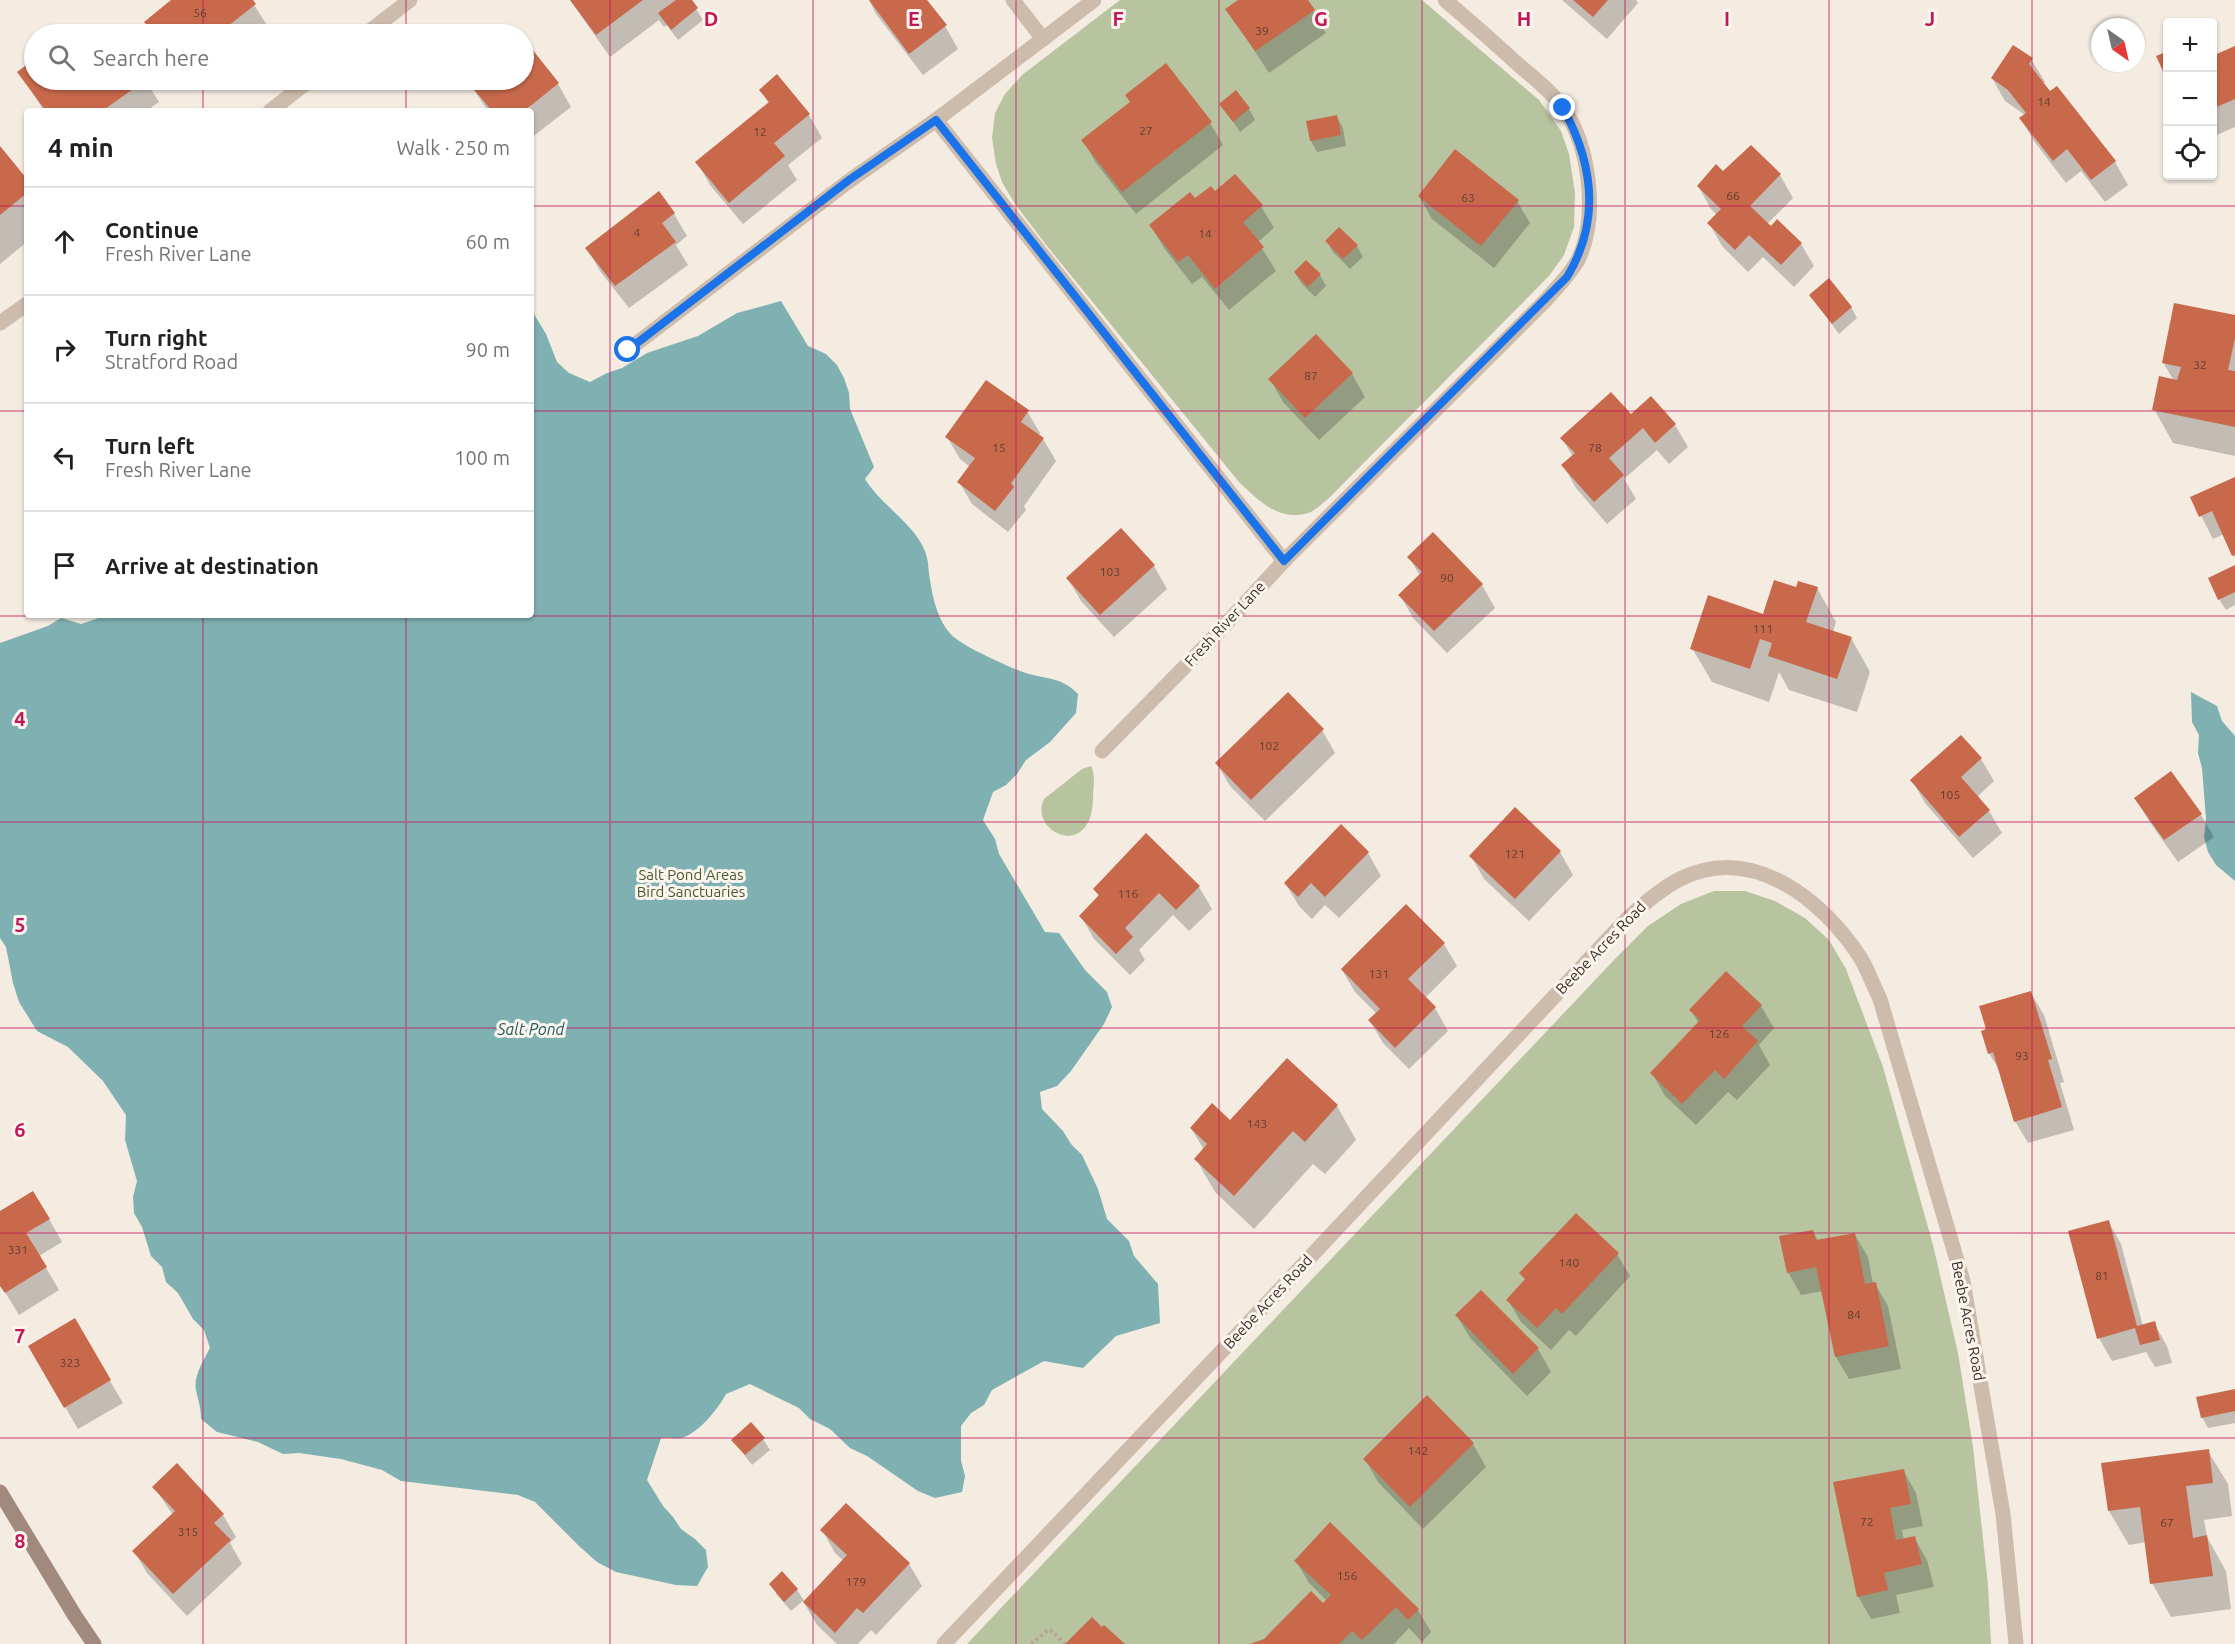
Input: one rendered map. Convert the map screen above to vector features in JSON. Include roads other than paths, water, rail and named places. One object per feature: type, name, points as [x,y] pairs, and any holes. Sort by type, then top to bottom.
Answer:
[{"type":"street","points":[[379,24],[410,0]]},
{"type":"street","points":[[1013,0],[1042,39]]},
{"type":"street","points":[[628,350],[849,180],[936,120],[1094,0]]},
{"type":"street","name":"Fresh River Lane","points":[[1102,751],[1211,640],[1284,561],[1545,301],[1567,277],[1579,257],[1586,234],[1589,186],[1576,132],[1563,108],[1543,87],[1445,0]]},
{"type":"street","points":[[274,108],[297,90]]},
{"type":"street","points":[[936,120],[1284,561]]},
{"type":"street","points":[[0,323],[24,306]]},
{"type":"street","name":"Beebe Acres Road","points":[[944,1644],[1625,921],[1653,895],[1682,878],[1707,870],[1740,868],[1773,876],[1803,895],[1831,920],[1860,958],[1880,999],[1963,1281],[2003,1514],[2016,1644]]},
{"type":"street","points":[[0,1492],[94,1644]]},
{"type":"water","name":"Salt Pond","points":[[781,301],[808,346],[826,354],[837,365],[849,393],[850,409],[874,467],[865,479],[879,497],[905,522],[924,549],[935,604],[949,633],[986,656],[1028,674],[1058,681],[1078,694],[1076,713],[1050,742],[1026,760],[1006,785],[993,792],[983,820],[995,839],[999,854],[1045,932],[1059,933],[1085,970],[1107,992],[1112,1007],[1104,1024],[1071,1071],[1057,1086],[1040,1092],[1042,1109],[1082,1155],[1098,1189],[1107,1219],[1129,1241],[1134,1256],[1158,1284],[1160,1323],[1116,1336],[1083,1368],[1044,1361],[992,1390],[984,1405],[971,1413],[961,1426],[961,1461],[965,1476],[962,1492],[935,1498],[918,1491],[867,1456],[850,1448],[830,1429],[810,1419],[799,1408],[750,1384],[726,1394],[713,1413],[694,1432],[681,1438],[661,1438],[647,1480],[681,1529],[706,1550],[708,1567],[697,1586],[676,1585],[616,1572],[597,1562],[535,1502],[518,1495],[401,1481],[382,1470],[341,1459],[299,1453],[283,1454],[258,1442],[217,1432],[201,1419],[195,1385],[210,1348],[204,1330],[193,1319],[178,1293],[166,1282],[162,1267],[151,1256],[142,1227],[134,1213],[133,1197],[137,1181],[125,1140],[126,1115],[103,1081],[68,1047],[37,1031],[19,1002],[6,947],[0,938],[0,643],[48,626],[61,618],[81,624],[99,618],[534,618],[534,314],[546,334],[557,362],[569,373],[590,382],[622,368],[647,353],[698,336],[737,313]]},
{"type":"water","points":[[2191,692],[2217,706],[2222,721],[2235,736],[2235,881],[2216,865],[2208,852],[2204,837],[2206,819],[2202,768],[2198,753],[2199,735],[2192,722]]},
{"type":"park label","name":"Salt Pond Areas Bird Sanctuaries","points":[[691,884]]}]
